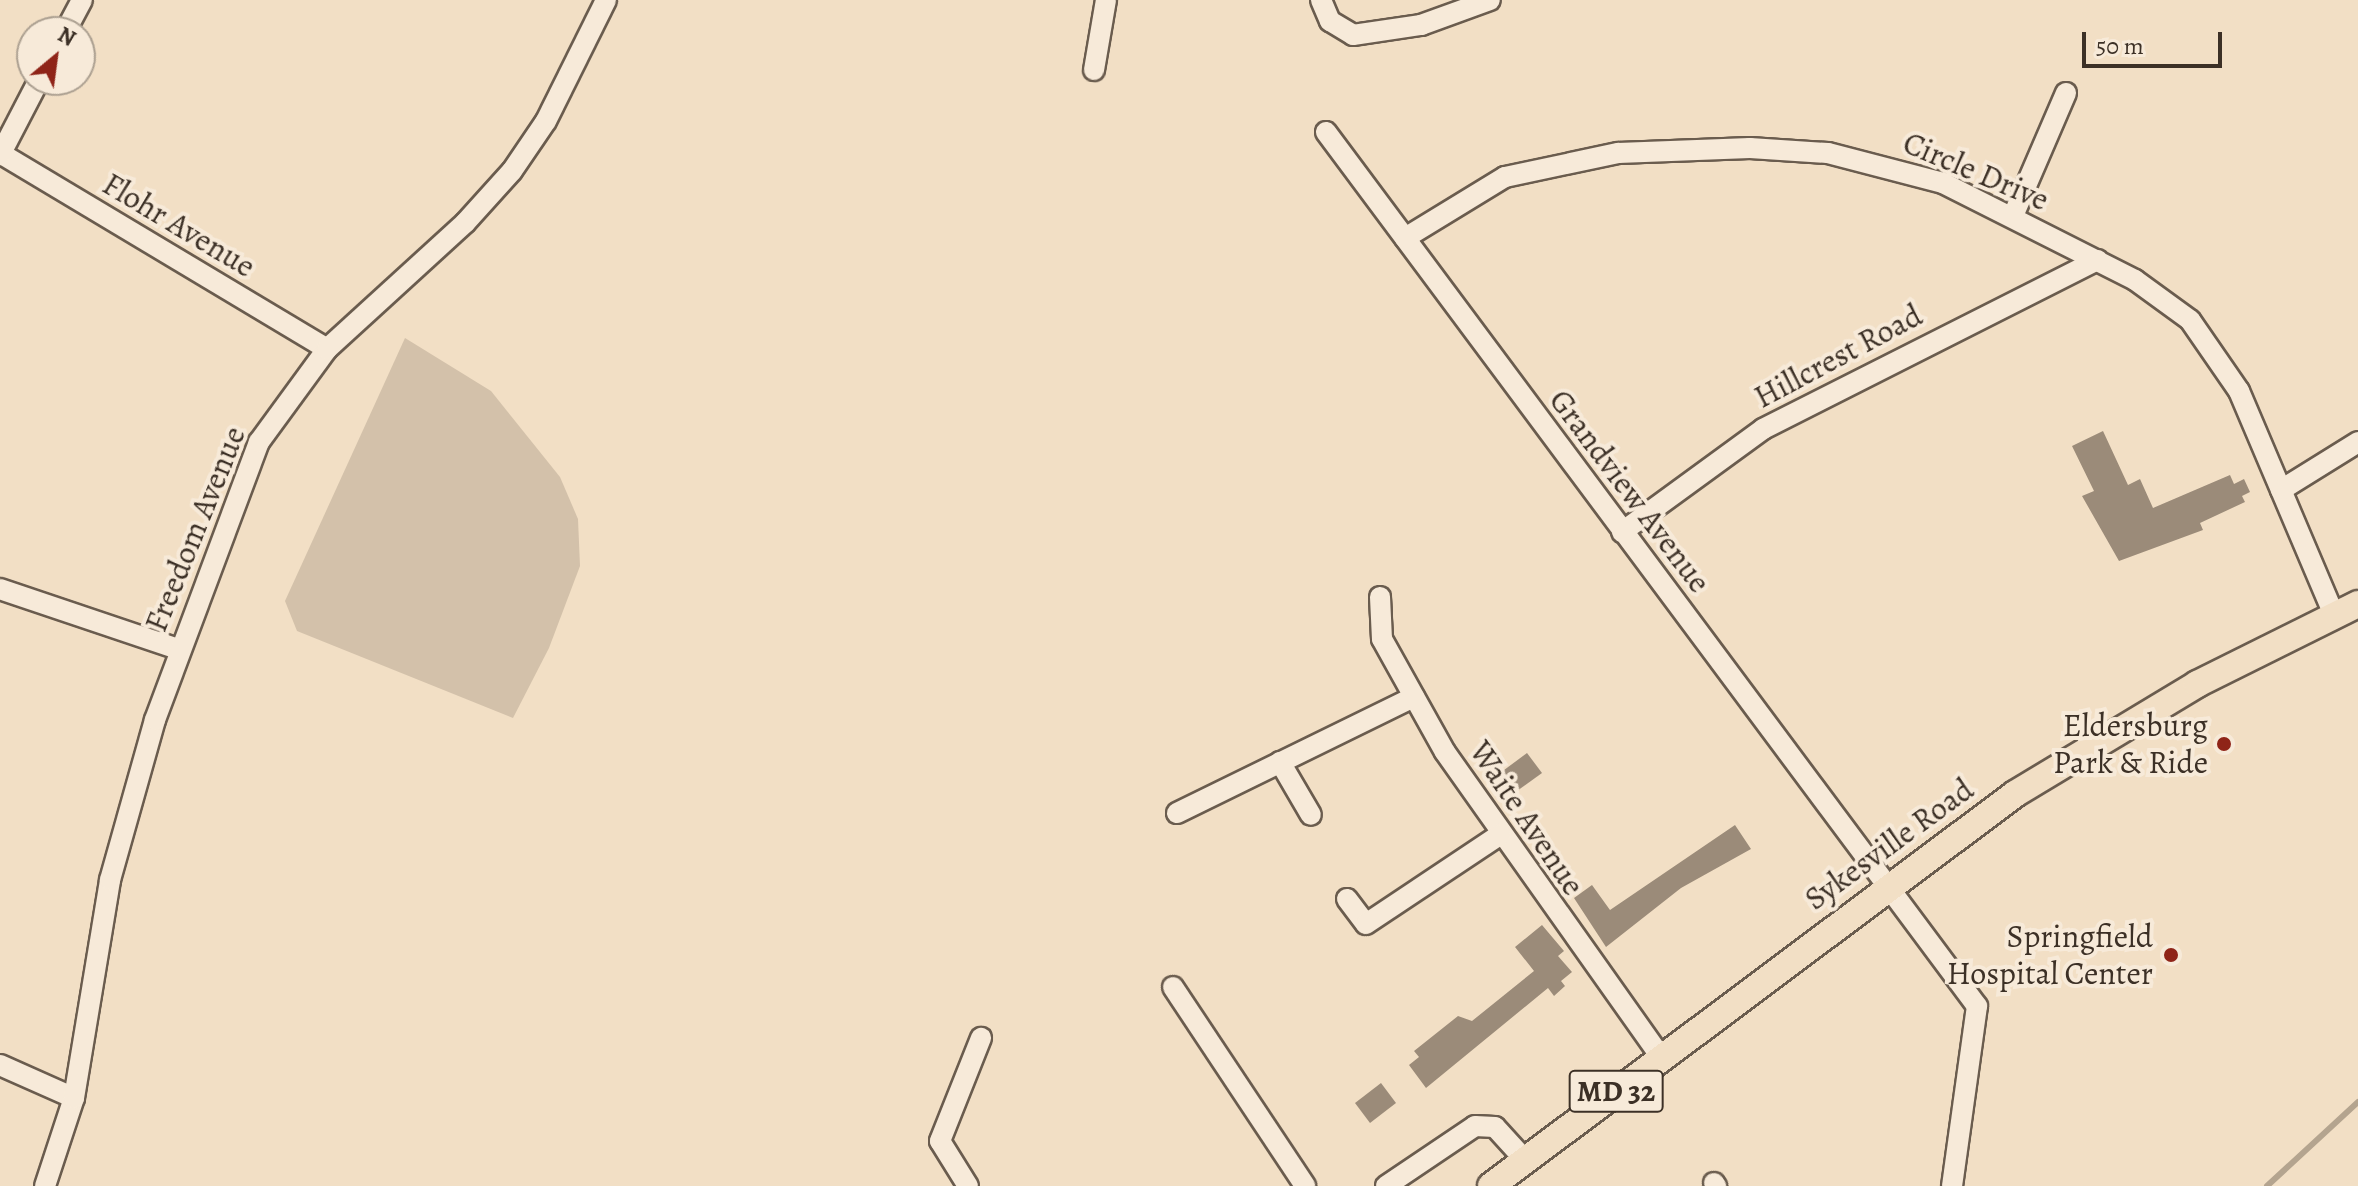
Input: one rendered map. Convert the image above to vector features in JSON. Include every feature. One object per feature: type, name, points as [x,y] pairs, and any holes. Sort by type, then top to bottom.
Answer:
[{"type":"main road","name":"Sykesville Road","points":[[1491,1186],[1886,885],[2106,735],[2358,604]]},
{"type":"street","name":"Freedom Avenue","points":[[45,1186],[74,1098],[110,880],[178,649],[259,442],[327,349],[496,192],[546,121],[606,0]]},
{"type":"street","points":[[1094,70],[1106,0]]},
{"type":"street","points":[[1321,0],[1330,21],[1353,35],[1421,25],[1490,0]]},
{"type":"street","points":[[2013,216],[2066,93]]},
{"type":"street","points":[[0,154],[31,96]]},
{"type":"street","name":"Grandview Avenue","points":[[1326,132],[1977,1006],[1952,1186]]},
{"type":"street","name":"Circle Drive","points":[[1405,238],[1486,185],[1534,169],[1618,153],[1750,148],[1864,160],[1943,183],[2098,260],[2159,294],[2190,320],[2239,391],[2334,615]]},
{"type":"street","name":"Flohr Avenue","points":[[0,154],[327,349]]},
{"type":"street","name":"Hillcrest Road","points":[[1622,532],[1763,429],[2098,260]]},
{"type":"street","points":[[2281,490],[2358,442]]},
{"type":"street","points":[[0,589],[178,649]]},
{"type":"street","name":"Waite Avenue","points":[[1380,597],[1382,639],[1414,697],[1501,834],[1661,1057]]},
{"type":"street","points":[[1177,813],[1414,697]]},
{"type":"street","points":[[1280,762],[1311,815]]},
{"type":"street","points":[[1347,899],[1366,924],[1501,834]]},
{"type":"street","points":[[1173,987],[1305,1186]]},
{"type":"street","points":[[968,1186],[940,1141],[981,1038]]},
{"type":"street","points":[[0,1065],[74,1098]]},
{"type":"street","points":[[1386,1186],[1475,1126],[1495,1127],[1525,1160]]},
{"type":"shaded area","points":[[405,338],[491,391],[560,477],[578,519],[580,566],[549,648],[513,718],[297,631],[285,601]]},
{"type":"building","points":[[2103,431],[2128,485],[2140,479],[2153,508],[2230,475],[2234,484],[2244,479],[2250,492],[2242,496],[2245,502],[2200,523],[2203,530],[2119,561],[2082,496],[2094,491],[2072,446]]},
{"type":"building","points":[[1527,753],[1542,773],[1510,796],[1496,776]]},
{"type":"building","points":[[1735,825],[1751,849],[1681,888],[1606,947],[1574,898],[1592,885],[1610,910]]},
{"type":"building","points":[[1542,925],[1564,951],[1558,956],[1572,972],[1561,981],[1565,986],[1554,996],[1548,988],[1426,1088],[1409,1065],[1419,1057],[1414,1051],[1458,1016],[1472,1021],[1534,971],[1515,947]]},
{"type":"building","points":[[1381,1083],[1396,1103],[1370,1123],[1355,1103]]},
{"type":"waterway","points":[[2267,1186],[2358,1102]]},
{"type":"place","name":"Eldersburg Park & Ride","points":[[2224,744]]},
{"type":"place","name":"Springfield Hospital Center","points":[[2171,955]]}]
